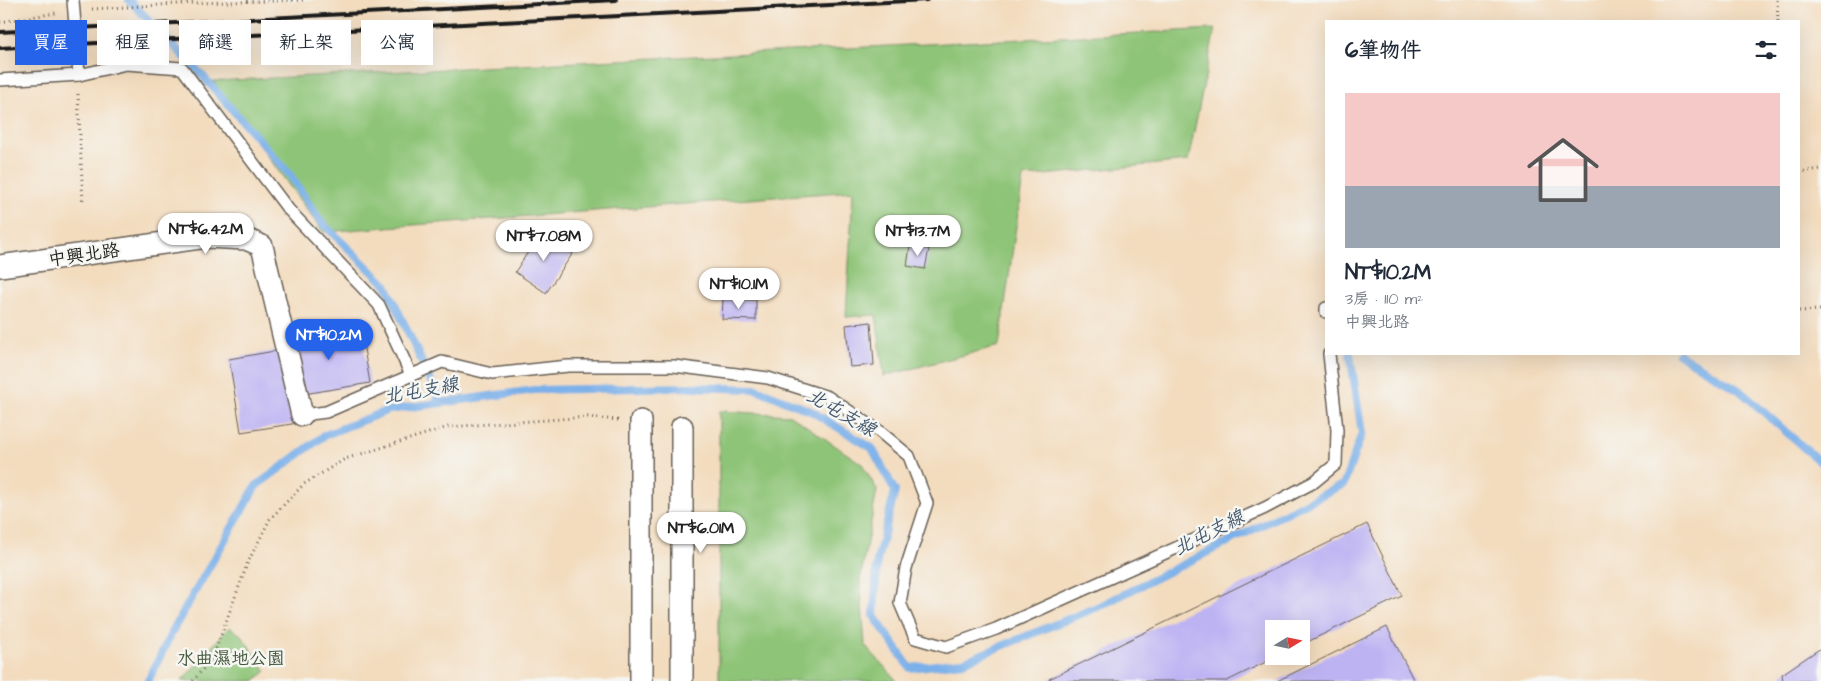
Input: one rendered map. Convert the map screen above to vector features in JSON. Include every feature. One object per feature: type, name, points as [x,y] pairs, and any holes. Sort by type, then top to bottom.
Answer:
[{"type":"street","name":"中興北路","points":[[0,266],[207,236],[246,238],[262,246],[302,415]]},
{"type":"street","points":[[641,422],[641,681]]},
{"type":"street","points":[[682,427],[682,681]]},
{"type":"lane","points":[[74,5],[80,75]]},
{"type":"lane","points":[[0,80],[80,75],[126,64],[182,68],[288,209],[379,305],[411,375]]},
{"type":"lane","points":[[302,415],[326,412],[442,362],[492,374],[568,366],[674,366],[768,378],[828,397],[879,431],[909,456],[928,503],[906,568],[900,603],[915,638],[946,647],[996,629],[1265,508],[1314,482],[1336,464],[1337,430],[1329,355]]},
{"type":"path","points":[[0,22],[74,5],[306,0]]},
{"type":"path","points":[[1777,0],[1778,20]]},
{"type":"path","points":[[80,75],[78,90],[83,203]]},
{"type":"path","points":[[1800,172],[1821,169]]},
{"type":"path","points":[[1800,311],[1821,310]]},
{"type":"path","points":[[193,681],[213,657],[248,562],[270,519],[304,484],[345,459],[448,427],[588,417],[641,422]]},
{"type":"green space","points":[[1215,29],[1188,161],[1023,177],[999,346],[884,376],[876,315],[846,317],[853,191],[323,232],[213,81]]},
{"type":"green space","points":[[719,411],[790,415],[862,464],[877,490],[860,580],[865,645],[897,681],[719,681]]},
{"type":"green space","name":"水曲濕地公園","points":[[229,627],[241,635],[266,671],[254,681],[182,681]]},
{"type":"building","points":[[541,232],[573,253],[546,293],[515,272]]},
{"type":"building","points":[[910,246],[929,249],[925,269],[907,266]]},
{"type":"building","points":[[723,299],[756,300],[756,320],[722,319]]},
{"type":"building","points":[[871,322],[874,365],[850,367],[846,325]]},
{"type":"building","points":[[360,326],[370,383],[298,395],[288,339]]},
{"type":"building","points":[[286,349],[298,423],[241,432],[229,359]]},
{"type":"building","points":[[1367,524],[1402,596],[1310,641],[1310,620],[1265,620],[1265,662],[1227,681],[1050,681],[1049,679]]},
{"type":"building","points":[[1387,627],[1414,681],[1277,681]]},
{"type":"building","points":[[1821,648],[1821,681],[1783,681],[1782,674]]},
{"type":"waterway","points":[[129,0],[201,74],[290,175],[320,221],[386,285],[441,403]]},
{"type":"waterway","name":"北屯支線","points":[[148,681],[174,628],[256,486],[325,435],[389,410],[534,390],[690,387],[756,389],[811,411],[872,448],[895,491],[877,561],[874,616],[910,668],[963,662],[1100,606],[1344,484],[1362,433],[1350,355]]},
{"type":"waterway","name":"北屯支線","points":[[1681,355],[1739,390],[1821,463]]},
{"type":"railway","points":[[0,32],[616,0]]},
{"type":"railway","points":[[0,48],[927,0]]}]
